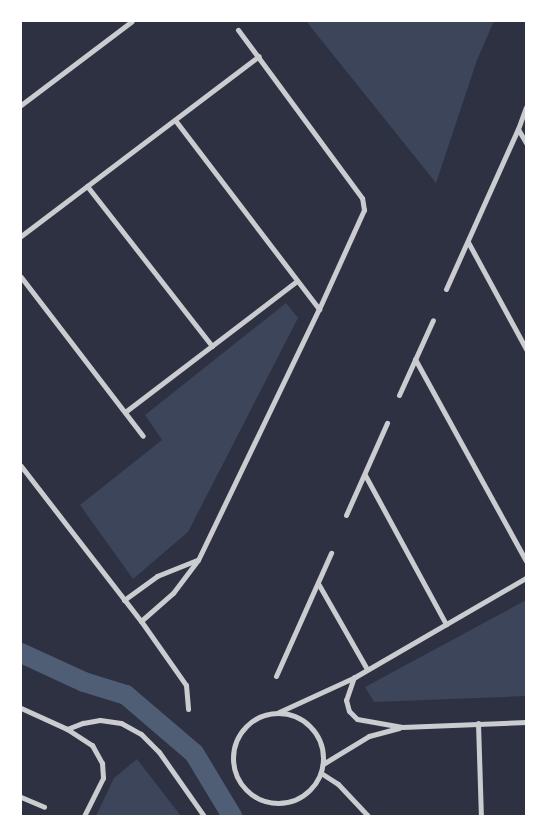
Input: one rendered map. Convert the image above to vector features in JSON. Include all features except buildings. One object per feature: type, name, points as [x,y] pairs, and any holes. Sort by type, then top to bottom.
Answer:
[{"type":"street","points":[[21,105],[132,21]]},
{"type":"street","points":[[141,621],[173,594],[198,560],[319,309],[364,210],[362,198],[238,30]]},
{"type":"street","points":[[21,236],[259,56]]},
{"type":"street","points":[[446,289],[518,129],[526,107]]},
{"type":"street","points":[[175,120],[319,309]]},
{"type":"street","points":[[518,129],[526,142]]},
{"type":"street","points":[[87,186],[212,346]]},
{"type":"street","points":[[468,242],[526,349]]},
{"type":"street","points":[[21,277],[143,436]]},
{"type":"street","points":[[124,412],[297,281]]},
{"type":"street","points":[[399,395],[432,320]]},
{"type":"street","points":[[416,359],[526,561]]},
{"type":"street","points":[[346,516],[387,423]]},
{"type":"street","points":[[21,466],[141,621],[186,685],[188,709]]},
{"type":"street","points":[[365,475],[446,624]]},
{"type":"street","points":[[276,676],[319,585],[331,553]]},
{"type":"street","points":[[124,600],[157,576],[198,560]]},
{"type":"street","points":[[279,712],[298,717],[313,728],[322,745],[323,764],[321,773],[313,787],[301,798],[285,803],[269,802],[254,796],[242,784],[235,770],[233,754],[238,738],[247,725],[261,716],[279,712],[354,677],[526,578]]},
{"type":"street","points":[[319,585],[367,669]]},
{"type":"street","points":[[354,677],[346,700],[349,711],[357,719],[402,727]]},
{"type":"street","points":[[22,708],[67,729],[92,745],[102,763],[103,778],[84,816]]},
{"type":"street","points":[[67,729],[83,722],[100,720],[121,723],[141,734],[159,752],[204,816]]},
{"type":"street","points":[[323,764],[369,736],[402,727],[526,722]]},
{"type":"street","points":[[478,723],[481,816]]},
{"type":"street","points":[[321,773],[338,784],[368,816]]},
{"type":"street","points":[[21,796],[44,807]]},
{"type":"shaded area","points":[[306,21],[494,21],[477,60],[436,183]]},
{"type":"shaded area","points":[[286,303],[298,318],[188,532],[133,579],[80,505],[162,440],[145,415]]},
{"type":"shaded area","points":[[526,600],[526,696],[374,702],[365,687]]},
{"type":"shaded area","points":[[137,759],[181,816],[96,816],[114,778]]},
{"type":"waterway","points":[[21,653],[84,682],[126,695],[194,753],[232,816]]}]
